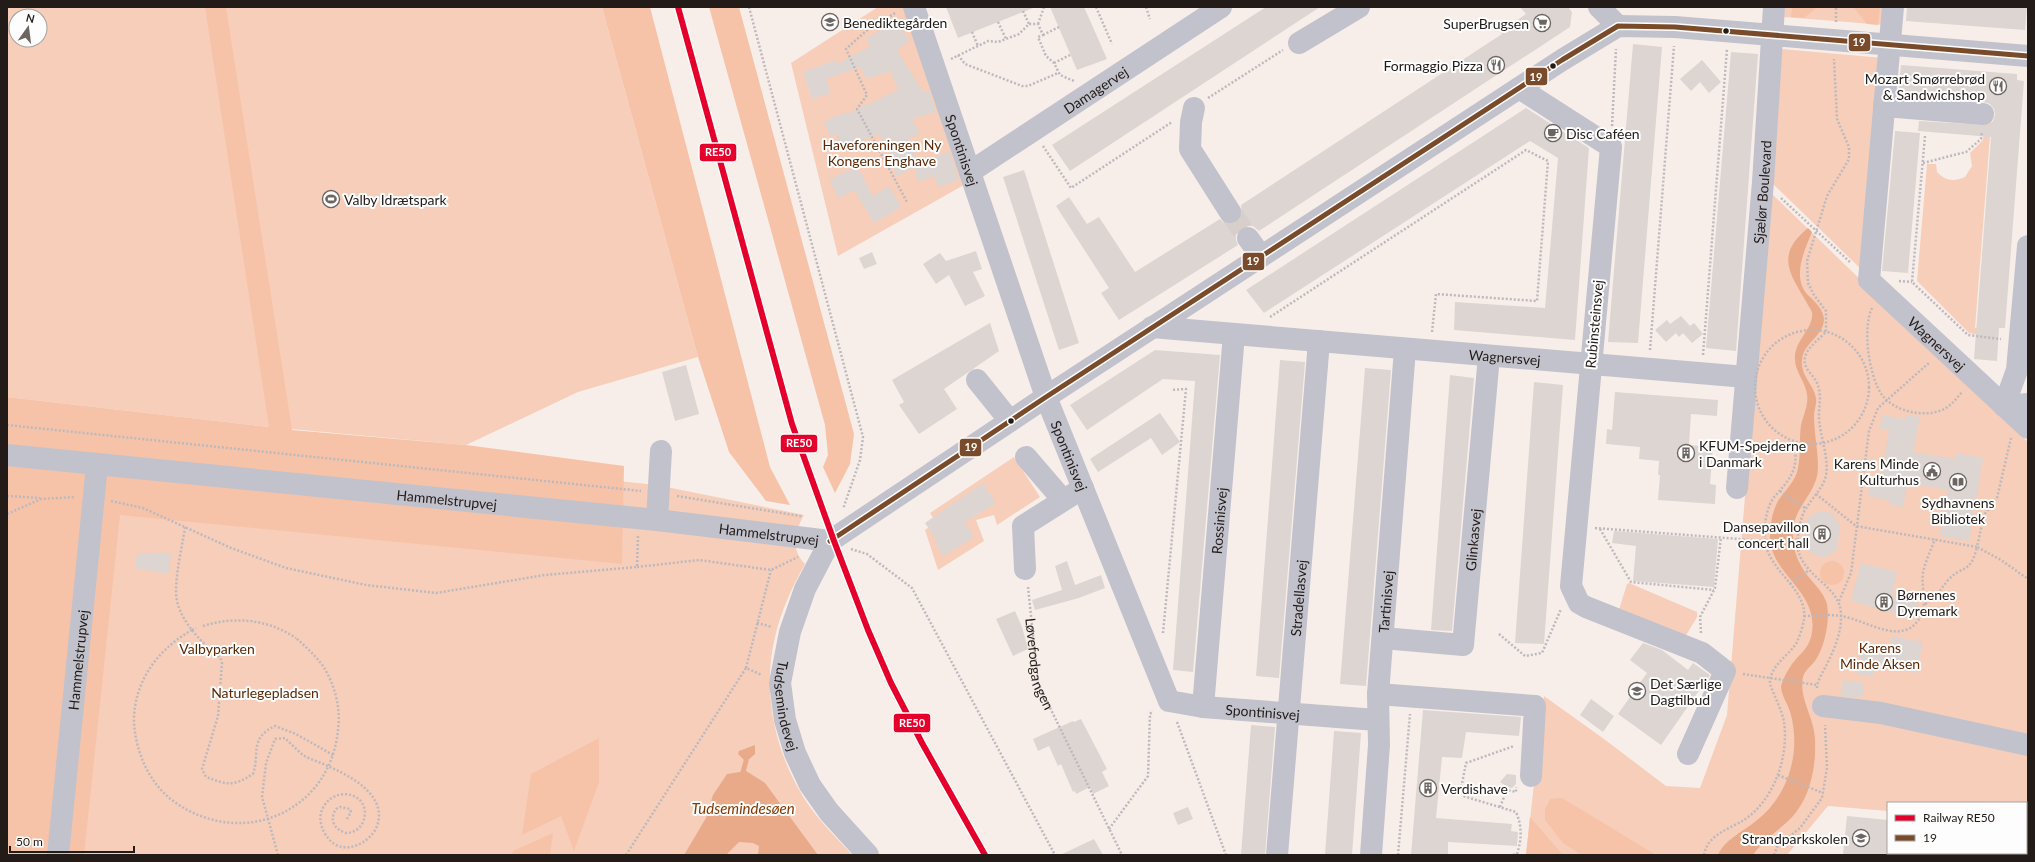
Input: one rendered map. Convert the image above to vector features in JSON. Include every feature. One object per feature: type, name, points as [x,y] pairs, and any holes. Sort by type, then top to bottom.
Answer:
[{"type":"street","name":"Damagervej","points":[[970,172],[1221,7]]},
{"type":"street","points":[[1292,46],[1360,7]]},
{"type":"street","points":[[1599,7],[1618,26],[1675,27],[2028,56]]},
{"type":"street","name":"Sjælør Boulevard","points":[[1746,377],[1764,182],[1771,35],[1774,7]]},
{"type":"street","points":[[1876,287],[1884,106],[1893,7]]},
{"type":"street","name":"Spontinisvej","points":[[906,9],[934,64],[1046,397],[1169,701],[1203,707],[1289,715],[1377,720]]},
{"type":"street","name":"Hammelstrupvej","points":[[7,456],[648,520],[830,541],[1261,256],[1519,88],[1618,26]]},
{"type":"street","points":[[1519,88],[1611,147]]},
{"type":"street","points":[[1884,106],[1983,114]]},
{"type":"street","points":[[1194,108],[1191,122],[1190,149],[1230,212]]},
{"type":"street","name":"Rubinsteinsvej","points":[[1571,586],[1590,364],[1611,147]]},
{"type":"street","points":[[1248,238],[1261,256]]},
{"type":"street","points":[[2004,406],[2016,370],[2028,246]]},
{"type":"street","name":"Wagnersvej","points":[[1876,287],[2004,406],[2026,418]]},
{"type":"street","name":"Wagnersvej","points":[[1152,328],[1746,377]]},
{"type":"street","name":"Rossinisvej","points":[[1203,707],[1234,334]]},
{"type":"street","name":"Stradellasvej","points":[[1277,855],[1319,341]]},
{"type":"street","name":"Tartinisvej","points":[[1371,855],[1379,745],[1377,720],[1378,694],[1405,349]]},
{"type":"street","name":"Glinkasvej","points":[[1383,638],[1463,645],[1490,356]]},
{"type":"street","points":[[1737,488],[1746,377]]},
{"type":"street","points":[[977,380],[1010,421]]},
{"type":"street","points":[[648,520],[658,492],[661,451]]},
{"type":"street","points":[[1026,457],[1063,500]]},
{"type":"street","name":"Hammelstrupvej","points":[[58,855],[97,465]]},
{"type":"street","points":[[1026,569],[1022,526],[1083,488]]},
{"type":"street","name":"Tudsemindevej","points":[[830,541],[805,589],[790,632],[780,683],[785,720],[795,753],[810,785],[829,812],[868,855]]},
{"type":"street","points":[[1571,586],[1579,602],[1586,607],[1702,653],[1725,671],[1688,754]]},
{"type":"street","points":[[1378,694],[1535,706],[1531,776]]},
{"type":"street","points":[[1824,706],[1881,712],[2028,745]]},
{"type":"path","points":[[749,7],[863,437],[860,460],[841,513]]},
{"type":"path","points":[[1043,35],[1038,24],[1044,7]]},
{"type":"path","points":[[1096,7],[1112,44]]},
{"type":"path","points":[[1146,7],[1150,19]]},
{"type":"path","points":[[1836,7],[1836,41],[1834,61],[1837,119],[1850,147],[1849,159],[1827,196],[1808,261],[1808,283],[1814,295],[1826,311],[1826,332],[1805,355],[1804,361],[1805,367],[1817,384],[1820,392],[1821,400],[1819,415],[1825,455],[1826,478],[1805,508],[1795,540],[1799,554],[1809,570],[1839,601]]},
{"type":"path","points":[[906,9],[866,31],[846,49],[867,94],[857,109],[907,202]]},
{"type":"path","points":[[1023,12],[1029,24]]},
{"type":"path","points":[[998,22],[1006,39]]},
{"type":"path","points":[[934,64],[949,60],[988,41],[998,42],[1019,34],[1029,24],[1038,24]]},
{"type":"path","points":[[1611,147],[1618,26]]},
{"type":"path","points":[[1059,27],[1038,37],[1046,56],[1054,63],[1058,73],[1079,84],[1087,95]]},
{"type":"path","points":[[1648,369],[1675,27]]},
{"type":"path","points":[[972,32],[978,46]]},
{"type":"path","points":[[1701,373],[1728,32]]},
{"type":"path","points":[[1033,131],[1072,188],[1292,46]]},
{"type":"path","points":[[958,55],[965,64],[1022,86],[1028,86],[1058,73]]},
{"type":"path","points":[[1054,63],[1070,55]]},
{"type":"path","points":[[1923,163],[1966,152],[1981,139],[1983,114]]},
{"type":"path","points":[[1925,136],[1912,282],[1968,336],[2019,340]]},
{"type":"path","points":[[1269,318],[1526,150],[1548,161],[1537,301],[1436,294],[1430,351]]},
{"type":"path","points":[[1764,182],[1876,287],[1867,332],[1868,348],[1875,379],[1886,399],[1905,410],[1930,414],[1943,410],[1954,401],[1974,378]]},
{"type":"path","points":[[1806,330],[1826,332],[1848,342],[1863,360],[1868,371],[1869,395],[1861,418],[1844,435],[1822,443],[1808,444],[1795,441],[1779,433],[1766,421],[1756,396],[1757,371],[1771,348],[1787,336],[1806,330]]},
{"type":"path","points":[[1774,855],[1777,846],[1800,828],[1822,798],[1827,768],[1824,706],[1817,695],[1817,685],[1836,646],[1841,616],[1839,601],[1851,573],[1869,431],[1878,408],[1886,399],[1944,350]]},
{"type":"path","points":[[1145,642],[1162,634],[1186,389],[1171,390]]},
{"type":"path","points":[[1924,604],[1935,599],[1953,576],[1968,568],[1975,556],[1984,514],[1997,498],[2012,431],[2026,418]]},
{"type":"path","points":[[7,425],[658,492],[800,516],[806,521]]},
{"type":"path","points":[[1704,855],[1712,840],[1754,812],[1771,790],[1778,775],[1783,755],[1784,721],[1770,684],[1770,678],[1777,665],[1796,643],[1804,616],[1802,602],[1772,562],[1765,525],[1770,506],[1793,471],[1795,441]]},
{"type":"path","points":[[1780,491],[1805,508]]},
{"type":"path","points":[[1816,494],[1856,526],[1977,547],[2001,560],[2028,580]]},
{"type":"path","points":[[7,496],[41,498],[94,497],[142,508],[231,548],[286,568],[366,585],[436,593],[545,575],[699,560],[771,570],[803,555]]},
{"type":"path","points":[[7,514],[41,498]]},
{"type":"path","points":[[637,567],[648,520]]},
{"type":"path","points":[[186,527],[176,592],[178,606],[192,630],[220,657],[222,663],[218,716],[202,769],[206,777],[226,784],[241,782],[253,774],[256,764],[255,749],[259,739],[269,729],[275,726],[296,734],[334,755]]},
{"type":"path","points":[[1576,527],[1767,541],[1795,540]]},
{"type":"path","points":[[1600,529],[1631,582],[1714,590]]},
{"type":"path","points":[[1702,653],[1700,618],[1714,590],[1720,538]]},
{"type":"path","points":[[1804,616],[1841,616],[1891,631],[1902,631],[1910,628],[1916,622],[1924,604],[1922,575],[1935,539]]},
{"type":"path","points":[[830,541],[867,554],[912,588],[1055,855]]},
{"type":"path","name":"Løvefodgangen","points":[[1026,569],[1038,683],[1122,855]]},
{"type":"path","points":[[626,855],[746,668],[771,570]]},
{"type":"path","points":[[1790,584],[1809,570]]},
{"type":"path","points":[[1499,634],[1526,656],[1542,653],[1571,586]]},
{"type":"path","points":[[196,628],[179,637],[165,649],[153,663],[144,679],[137,700],[134,721],[139,753],[156,784],[169,798],[193,814],[222,822],[237,824],[268,819],[281,814],[301,801],[312,791],[329,766],[337,743],[339,721],[337,702],[332,686],[324,668],[313,654],[296,638],[275,627],[256,621],[237,619],[218,621],[203,626]]},
{"type":"path","points":[[746,668],[780,683]]},
{"type":"path","points":[[1725,671],[1817,685]]},
{"type":"path","points":[[1398,855],[1412,696]]},
{"type":"path","points":[[1109,829],[1148,776],[1150,714],[1168,697],[1226,855]]},
{"type":"path","points":[[278,855],[262,796],[266,763],[275,739],[285,738],[303,755],[329,766],[366,787],[376,801],[379,816],[374,832],[363,844],[348,847],[340,846],[327,838],[320,820],[324,805],[334,796],[340,794],[355,796],[360,800],[365,809],[363,821],[359,828],[346,833],[335,827],[333,822],[333,814],[336,809],[346,807],[352,812],[347,819]]},
{"type":"path","points":[[1513,855],[1517,854],[1521,825],[1516,812],[1463,796],[1462,789],[1466,763],[1527,741],[1533,741]]},
{"type":"path","points":[[1778,775],[1823,793]]},
{"type":"green space","name":"Valby Idrætspark","points":[[7,7],[602,7],[698,357],[578,392],[466,445],[269,427],[7,397]]},
{"type":"green space","name":"Haveforeningen Ny Kongens Enghave","points":[[878,7],[907,7],[964,185],[838,256],[791,63]]},
{"type":"green space","points":[[1785,7],[1887,7],[1885,25],[1784,17]]},
{"type":"green space","points":[[1782,49],[1883,58],[1864,272],[1771,182]]},
{"type":"green space","points":[[1986,110],[1992,110],[1975,328],[1979,328],[1979,335],[1969,333],[1917,281],[1927,164],[1936,164],[1937,172],[1947,179],[1957,180],[1965,177],[1972,166],[1970,153],[1983,140]]},
{"type":"green space","name":"Karens Minde Aksen","points":[[1770,192],[2028,442],[2028,823],[2027,802],[1887,802],[1887,811],[1828,806],[1787,855],[1526,855],[1544,696],[1666,786],[1700,788],[1727,715]]},
{"type":"green space","name":"Valbyparken","points":[[7,418],[657,485],[804,515],[796,534],[796,546],[800,558],[805,564],[787,599],[780,618],[771,659],[771,703],[774,725],[788,768],[798,788],[810,807],[852,855],[7,855]]},
{"type":"green space","points":[[1014,457],[1040,497],[997,525],[994,515],[976,520],[984,541],[938,570],[925,530],[936,522],[930,513]]},
{"type":"green space","points":[[1629,583],[1697,612],[1697,617],[1685,637],[1618,613],[1627,584]]},
{"type":"shaded area","points":[[205,7],[226,7],[292,430],[466,445],[624,466],[622,564],[120,515],[84,855],[7,855],[7,397],[269,427]]},
{"type":"shaded area","points":[[602,7],[650,7],[770,467],[790,505],[766,501],[729,452],[698,357]]},
{"type":"shaded area","points":[[709,7],[739,7],[854,434],[850,464],[835,493],[823,467],[828,455],[825,425]]},
{"type":"shaded area","points":[[1792,7],[1817,7],[1804,18],[1791,17]]},
{"type":"shaded area","points":[[1853,7],[1880,7],[1878,25],[1867,24]]},
{"type":"shaded area","points":[[1832,561],[1837,562],[1843,568],[1843,578],[1837,584],[1832,585],[1827,584],[1821,578],[1820,573],[1821,568],[1827,562]]},
{"type":"shaded area","points":[[599,738],[599,782],[574,851],[561,816],[522,835],[531,774]]},
{"type":"shaded area","points":[[1562,798],[1656,855],[1580,854],[1563,843],[1545,820],[1545,809],[1550,799]]},
{"type":"shaded area","points":[[1530,817],[1563,855],[1526,855]]},
{"type":"shaded area","points":[[553,833],[550,855],[512,855],[513,851]]},
{"type":"water","points":[[1808,228],[1812,232],[1801,265],[1801,282],[1809,296],[1821,309],[1824,319],[1821,330],[1809,344],[1803,354],[1802,360],[1803,370],[1816,398],[1814,422],[1818,468],[1817,477],[1814,484],[1801,506],[1794,522],[1793,538],[1797,558],[1807,575],[1823,594],[1828,611],[1826,633],[1822,648],[1815,661],[1804,675],[1802,684],[1804,698],[1813,724],[1815,742],[1814,764],[1809,787],[1800,807],[1788,821],[1757,849],[1753,855],[1718,855],[1729,840],[1756,821],[1767,811],[1784,787],[1793,759],[1794,730],[1789,708],[1782,693],[1781,686],[1788,669],[1805,649],[1811,637],[1812,621],[1809,608],[1795,584],[1778,562],[1772,550],[1770,537],[1770,528],[1776,505],[1797,473],[1801,425],[1807,404],[1805,386],[1797,370],[1795,356],[1798,344],[1808,328],[1812,318],[1812,312],[1793,278],[1789,268],[1788,259],[1790,249]]},
{"type":"water","points":[[755,745],[755,754],[747,761],[745,761],[738,754],[739,751]]},
{"type":"water","name":"Tudsemindesøen","points":[[746,771],[765,783],[818,855],[758,855],[759,846],[753,843],[739,842],[726,855],[684,855],[706,818],[713,795],[727,774]]},
{"type":"building","points":[[946,7],[1033,7],[1033,8],[958,38]]},
{"type":"building","points":[[1050,7],[1084,7],[1107,59],[1077,70]]},
{"type":"building","points":[[1266,7],[1320,7],[1070,171],[1052,145]]},
{"type":"building","points":[[1520,7],[1568,7],[1572,12],[1570,27],[1259,231],[1253,226],[1241,228],[1236,233],[1238,245],[1119,320],[1101,293],[1109,288],[1056,206],[1069,197],[1087,224],[1099,217],[1135,272],[1220,219],[1224,223],[1230,224],[1237,222],[1241,218],[1241,205],[1502,34],[1500,32],[1526,14]]},
{"type":"building","points":[[1907,7],[2027,7],[2025,30],[1906,21]]},
{"type":"building","points":[[892,25],[895,29],[900,26],[909,41],[897,50],[923,92],[929,90],[936,112],[912,119],[920,133],[908,140],[919,162],[950,151],[959,180],[938,187],[934,176],[918,182],[914,167],[897,176],[889,161],[893,159],[879,134],[842,149],[836,134],[830,136],[824,121],[846,112],[847,114],[898,90],[891,71],[867,79],[860,67],[826,79],[831,93],[812,99],[803,72],[836,60],[838,64],[870,46],[866,38]]},
{"type":"building","points":[[1633,44],[1662,47],[1638,343],[1608,342]]},
{"type":"building","points":[[1731,52],[1758,54],[1736,351],[1706,348]]},
{"type":"building","points":[[1702,60],[1721,82],[1709,93],[1700,82],[1691,91],[1680,79]]},
{"type":"building","points":[[1901,65],[2017,74],[2017,80],[2024,81],[2005,328],[1999,328],[1997,361],[1974,359],[1991,137],[1918,131],[1919,121],[1988,125],[1993,121],[1995,115],[1994,109],[1990,104],[1984,102],[1898,94]]},
{"type":"building","points":[[1526,108],[1589,148],[1575,340],[1454,330],[1455,302],[1545,308],[1558,158],[1530,141],[1264,313],[1246,290]]},
{"type":"building","points":[[1895,131],[1920,133],[1908,273],[1882,271]]},
{"type":"building","points":[[857,166],[873,196],[889,186],[901,207],[874,223],[854,190],[839,198],[829,180]]},
{"type":"building","points":[[1024,170],[1079,343],[1059,350],[1003,177]]},
{"type":"building","points":[[976,251],[982,269],[973,272],[985,296],[965,306],[949,275],[936,284],[923,264],[940,253],[946,261]]},
{"type":"building","points":[[872,252],[877,264],[864,269],[859,258]]},
{"type":"building","points":[[1681,316],[1690,326],[1694,323],[1703,334],[1692,343],[1683,333],[1679,337],[1676,333],[1666,342],[1655,330],[1667,320],[1670,324]]},
{"type":"building","points":[[990,323],[999,351],[944,389],[957,409],[919,434],[899,405],[904,402],[892,380]]},
{"type":"building","points":[[1155,350],[1220,355],[1193,672],[1173,670],[1195,381],[1163,379],[1087,430],[1070,405]]},
{"type":"building","points":[[1280,360],[1305,362],[1279,678],[1256,676]]},
{"type":"building","points":[[686,365],[699,414],[675,421],[662,372]]},
{"type":"building","points":[[1365,368],[1391,370],[1366,686],[1340,684]]},
{"type":"building","points":[[1450,375],[1474,378],[1452,631],[1431,630]]},
{"type":"building","points":[[1534,382],[1563,385],[1544,644],[1515,643]]},
{"type":"building","name":"KFUM-Spejderne i Danmark","points":[[1615,392],[1718,400],[1717,416],[1691,414],[1689,445],[1713,447],[1710,484],[1716,485],[1715,504],[1658,500],[1660,475],[1658,475],[1659,461],[1639,459],[1640,447],[1606,444],[1607,429],[1612,430]]},
{"type":"building","points":[[1160,413],[1180,442],[1162,455],[1151,438],[1098,472],[1090,459]]},
{"type":"building","name":"Karens Minde Kulturhus","points":[[1882,415],[1905,419],[1906,415],[1920,417],[1913,452],[1955,459],[1956,453],[1983,458],[1969,541],[1940,536],[1948,490],[1908,483],[1903,507],[1890,505],[1891,501],[1868,496],[1870,483],[1880,485],[1889,430],[1880,429]]},
{"type":"building","points":[[983,483],[996,503],[965,522],[974,537],[943,556],[935,542],[937,541],[925,523]]},
{"type":"building","name":"Dansepavillon concert hall","points":[[1819,511],[1832,513],[1840,526],[1837,549],[1824,558],[1810,553],[1804,542],[1807,519]]},
{"type":"building","points":[[1614,531],[1718,539],[1714,587],[1633,581],[1636,546],[1612,543]]},
{"type":"building","points":[[157,552],[171,554],[168,574],[135,568],[137,553],[156,554]]},
{"type":"building","points":[[1067,561],[1075,585],[1101,575],[1105,588],[1079,598],[1035,610],[1032,600],[1062,590],[1055,566]]},
{"type":"building","points":[[1861,563],[1897,572],[1892,596],[1918,603],[1914,618],[1851,601]]},
{"type":"building","points":[[1015,611],[1022,627],[1028,649],[1013,656],[996,619]]},
{"type":"building","points":[[1892,636],[1922,642],[1918,673],[1874,668],[1873,677],[1857,675],[1862,641],[1891,645]]},
{"type":"building","points":[[1643,643],[1662,650],[1688,670],[1693,663],[1710,675],[1661,745],[1618,714],[1647,673],[1630,660]]},
{"type":"building","points":[[1843,680],[1864,683],[1862,698],[1840,696]]},
{"type":"building","points":[[1591,699],[1614,716],[1603,732],[1580,715]]},
{"type":"building","name":"Verdishave","points":[[1423,710],[1521,717],[1519,736],[1466,732],[1462,758],[1442,757],[1436,818],[1512,824],[1511,831],[1518,832],[1517,846],[1448,842],[1448,855],[1411,855]]},
{"type":"building","points":[[1081,719],[1107,769],[1102,772],[1109,786],[1093,794],[1090,787],[1076,794],[1075,791],[1073,792],[1061,764],[1058,766],[1049,746],[1038,751],[1033,739],[1073,721],[1074,722]]},
{"type":"building","points":[[1251,725],[1275,727],[1265,855],[1241,855]]},
{"type":"building","points":[[1334,731],[1361,733],[1352,855],[1325,855]]},
{"type":"building","points":[[1507,774],[1516,775],[1516,784],[1512,788],[1507,787],[1500,782]]},
{"type":"building","points":[[1188,807],[1193,819],[1178,825],[1173,813]]},
{"type":"building","points":[[1847,816],[1887,820],[1887,855],[1843,855]]},
{"type":"building","points":[[1094,839],[1103,855],[1060,855]]},
{"type":"waterway","points":[[743,772],[746,761]]},
{"type":"tunnel","points":[[1230,212],[1248,238]]},
{"type":"rail line","name":"RE50","points":[[678,7],[792,424],[834,541],[868,630],[891,683],[922,743],[985,855]]},
{"type":"transit line","name":"19","points":[[830,541],[1046,397],[1562,60],[1618,26],[1675,27],[2028,56]]},
{"type":"place","name":"Benediktegården","points":[[830,22]]},
{"type":"place","name":"SuperBrugsen","points":[[1542,23]]},
{"type":"place","name":"Formaggio Pizza","points":[[1496,65]]},
{"type":"place","name":"Mozart Smørrebrød & Sandwichshop","points":[[1998,86]]},
{"type":"place","name":"Disc Caféen","points":[[1553,133]]},
{"type":"place","name":"Valby Idrætspark","points":[[331,199]]},
{"type":"place","name":"KFUM-Spejderne i Danmark","points":[[1686,453]]},
{"type":"place","name":"Karens Minde Kulturhus","points":[[1932,471]]},
{"type":"place","name":"Sydhavnens Bibliotek","points":[[1958,482]]},
{"type":"place","name":"Dansepavillon concert hall","points":[[1822,534]]},
{"type":"place","name":"Børnenes Dyremark","points":[[1884,602]]},
{"type":"place","name":"Det Særlige Dagtilbud","points":[[1637,691]]},
{"type":"place","name":"Verdishave","points":[[1428,788]]},
{"type":"place","name":"Strandparkskolen","points":[[1861,838]]},
{"type":"park label","name":"Naturlegepladsen","points":[[265,692]]}]
